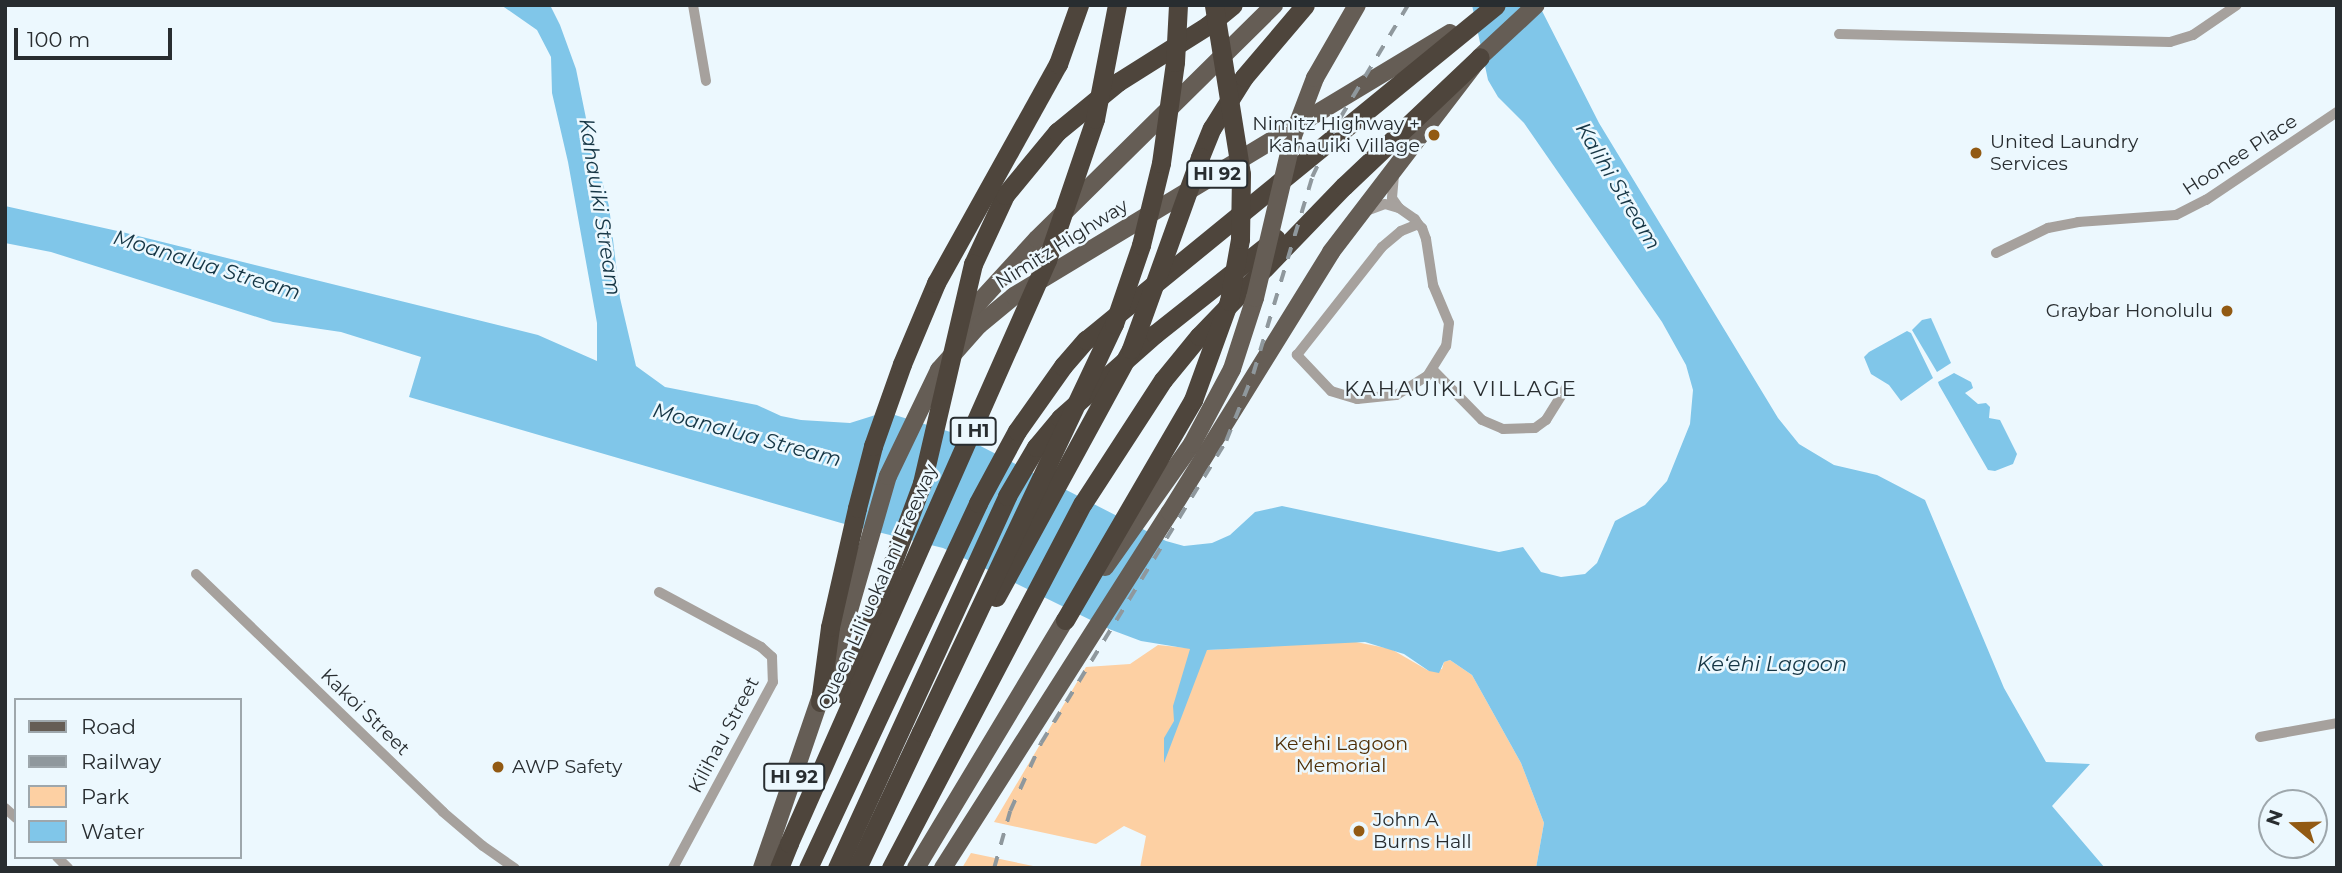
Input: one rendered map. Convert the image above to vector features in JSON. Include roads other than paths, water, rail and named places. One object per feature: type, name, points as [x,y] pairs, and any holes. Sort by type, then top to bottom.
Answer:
[{"type":"highway","points":[[820,702],[830,627],[873,446],[921,315],[936,283],[1058,64],[1079,5]]},
{"type":"highway","name":"Queen Liliʻuokalani Freeway","points":[[779,868],[1047,260],[1095,119],[1117,5]]},
{"type":"highway","points":[[857,868],[1118,313],[1141,245],[1161,163],[1175,62],[1178,5]]},
{"type":"highway","points":[[921,732],[1131,349],[1212,128],[1244,76],[1305,5]]},
{"type":"highway","points":[[808,868],[978,503],[1017,431],[1063,366],[1086,340],[1495,5]]},
{"type":"highway","points":[[789,843],[922,483],[972,264],[1005,195],[1057,132],[1118,82],[1207,26],[1227,6]]},
{"type":"highway","points":[[1065,620],[1193,400],[1229,301],[1240,239],[1241,174],[1227,6]]},
{"type":"highway","points":[[891,868],[1083,503],[1133,423],[1199,336],[1344,186],[1480,57]]},
{"type":"highway","points":[[837,868],[1007,496],[1036,447],[1060,418],[1155,334],[1344,186]]},
{"type":"main road","points":[[916,868],[1065,620],[1177,466],[1215,407],[1246,332],[1293,136],[1315,78],[1357,5]]},
{"type":"main road","points":[[943,868],[1170,512],[1331,252],[1480,57],[1536,5]]},
{"type":"main road","points":[[888,476],[905,414],[918,387],[970,308],[1273,6]]},
{"type":"main road","name":"Nimitz Highway","points":[[762,868],[820,702],[888,476],[939,370],[979,325],[1014,296],[1460,31]]},
{"type":"street","points":[[693,5],[706,81]]},
{"type":"street","points":[[1839,34],[2170,42],[2193,35],[2237,5]]},
{"type":"street","name":"Hoonee Place","points":[[1996,253],[2048,228],[2078,222],[2175,215],[2206,200],[2337,112]]},
{"type":"street","points":[[1395,170],[1392,198],[1399,208],[1418,224],[1426,239],[1433,285],[1449,323],[1446,346],[1433,370],[1418,383],[1396,395],[1357,399],[1331,391],[1297,355],[1382,247],[1401,231],[1418,224]]},
{"type":"street","points":[[1363,213],[1374,205],[1385,204],[1399,208]]},
{"type":"street","points":[[1433,370],[1482,419],[1503,429],[1535,428],[1546,420],[1566,388]]},
{"type":"street","name":"Kakoi Street","points":[[196,574],[443,811],[483,846],[515,868]]},
{"type":"street","name":"Kilihau Street","points":[[659,592],[761,647],[772,657],[773,669],[773,682],[673,868]]},
{"type":"street","points":[[2260,737],[2337,723]]},
{"type":"water","points":[[501,5],[550,5],[560,25],[576,69],[590,138],[609,206],[620,298],[636,366],[665,387],[757,405],[781,416],[801,420],[850,423],[885,412],[957,434],[1166,541],[1184,546],[1212,543],[1230,535],[1255,512],[1282,506],[1499,552],[1523,547],[1541,572],[1561,577],[1585,574],[1597,563],[1615,521],[1645,505],[1667,481],[1690,424],[1693,390],[1686,365],[1662,322],[1524,123],[1498,97],[1488,80],[1472,5],[1539,5],[1599,123],[1778,418],[1799,444],[1834,465],[1877,475],[1925,500],[2004,688],[2046,762],[2090,764],[2052,806],[2105,868],[1536,868],[1544,823],[1521,763],[1472,675],[1450,660],[1444,662],[1439,673],[1429,671],[1404,654],[1365,642],[1207,650],[1164,763],[1164,738],[1174,721],[1173,706],[1190,649],[1141,641],[1109,629],[943,548],[841,523],[409,397],[421,357],[341,332],[273,322],[51,252],[5,243],[5,206],[122,232],[538,335],[597,361],[597,323],[568,162],[552,93],[551,57],[537,30]]},
{"type":"water","points":[[1931,318],[1951,363],[1937,372],[1912,330],[1922,320]]},
{"type":"water","points":[[1907,331],[1911,333],[1933,378],[1901,401],[1889,385],[1871,374],[1864,357]]},
{"type":"water","points":[[1954,373],[1971,382],[1973,388],[1965,393],[1978,404],[1986,403],[1990,407],[1989,418],[2000,420],[2017,454],[2013,464],[1995,471],[1988,470],[1939,385],[1938,382]]},
{"type":"railway","points":[[994,868],[1010,811],[1041,743],[1226,441],[1253,374],[1312,177],[1340,118],[1408,5]]},
{"type":"place","name":"Nimitz Highway + Kahauiki Village","points":[[1434,135]]},
{"type":"place","name":"United Laundry Services","points":[[1976,153]]},
{"type":"place","name":"Graybar Honolulu","points":[[2227,311]]},
{"type":"place","name":"AWP Safety","points":[[498,767]]},
{"type":"place","name":"John A Burns Hall","points":[[1359,831]]},
{"type":"district","name":"KAHAUIKI VILLAGE","points":[[1461,389]]},
{"type":"water label","name":"Kalihi Stream","points":[[1618,186]]},
{"type":"water label","name":"Kahauiki Stream","points":[[600,207]]},
{"type":"water label","name":"Moanalua Stream","points":[[207,265]]},
{"type":"water label","name":"Moanalua Stream","points":[[747,435]]},
{"type":"water label","name":"Keʻehi Lagoon","points":[[1772,664]]},
{"type":"park label","name":"Ke'ehi Lagoon Memorial","points":[[1341,755]]}]
